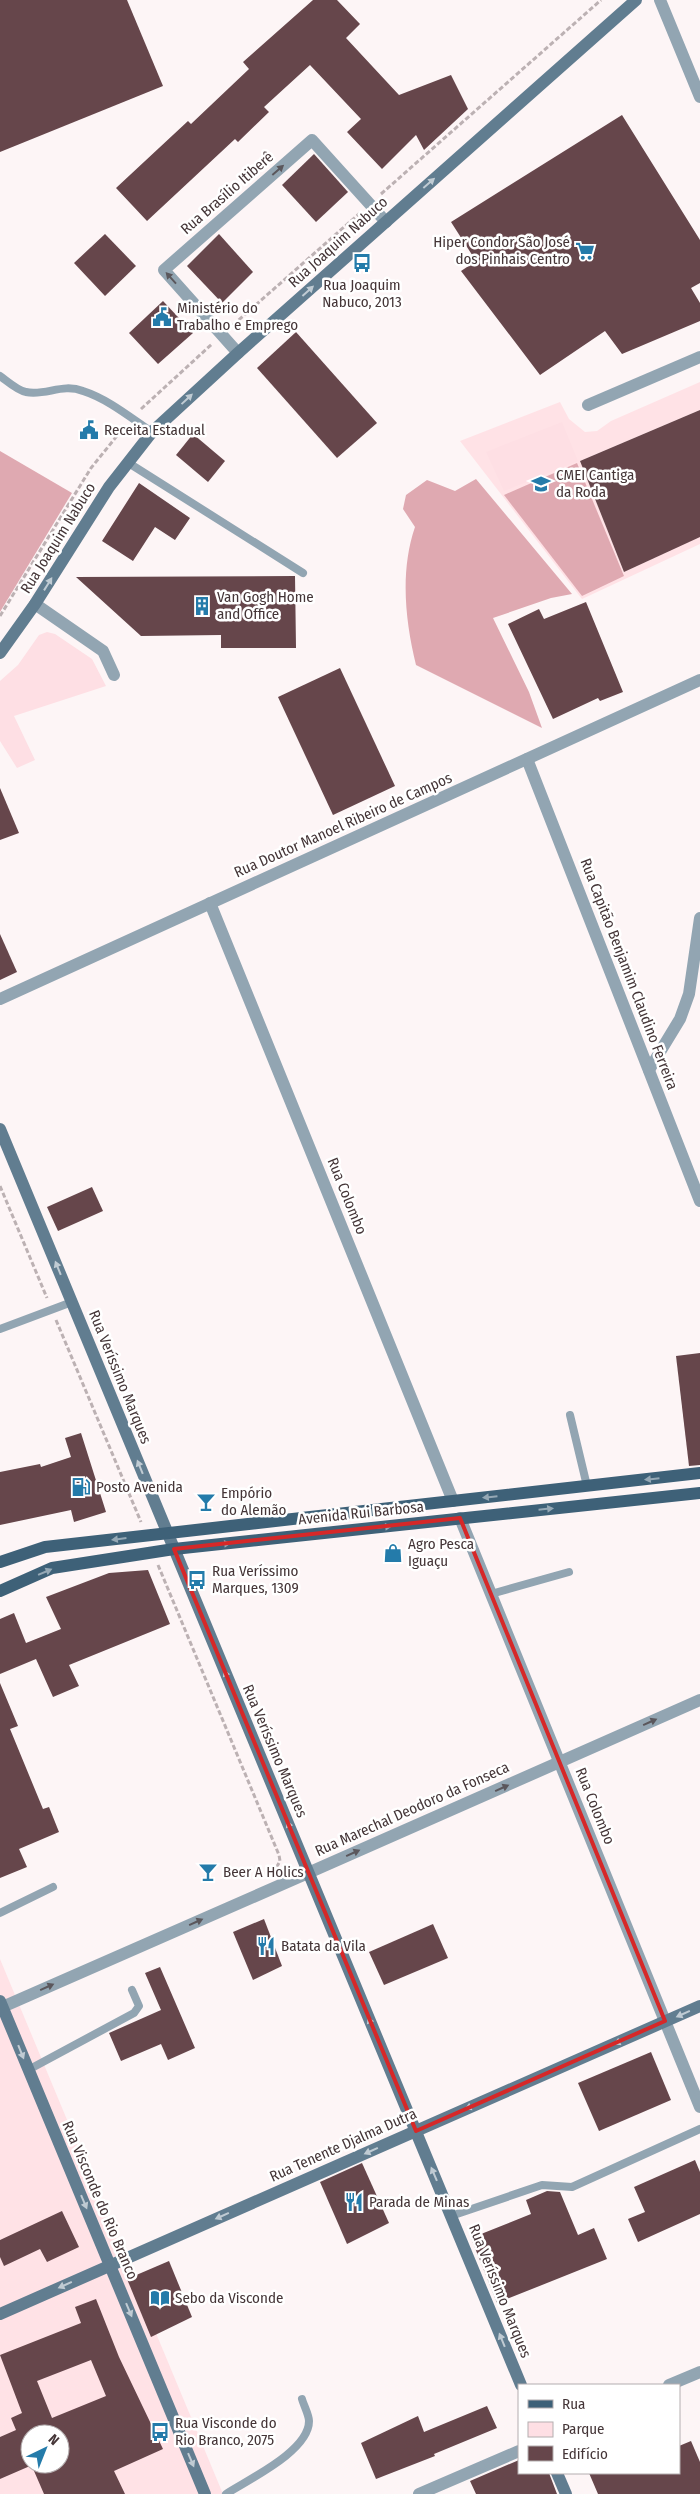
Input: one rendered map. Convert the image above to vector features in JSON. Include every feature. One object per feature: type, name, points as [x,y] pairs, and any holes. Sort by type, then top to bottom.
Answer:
[{"type":"main road","name":"Rua Joaquim Nabuco","points":[[0,653],[35,604],[127,462],[152,432],[238,353],[636,0]]},
{"type":"main road","name":"Rua Veríssimo Marques","points":[[0,1129],[521,2384]]},
{"type":"main road","name":"Avenida Rui Barbosa","points":[[0,1562],[45,1547],[700,1473]]},
{"type":"main road","name":"Avenida Rui Barbosa","points":[[0,1591],[52,1568],[174,1549],[700,1493]]},
{"type":"main road","name":"Rua Visconde do Rio Branco","points":[[1,2005],[205,2494]]},
{"type":"main road","name":"Rua Tenente Djalma Dutra","points":[[0,2314],[700,2006]]},
{"type":"main road","points":[[557,2474],[566,2494]]},
{"type":"street","points":[[660,0],[700,97]]},
{"type":"street","name":"Rua Brasílio Itiberê","points":[[238,353],[164,270],[312,140],[386,222]]},
{"type":"street","points":[[588,404],[700,356]]},
{"type":"street","points":[[35,604],[103,650],[114,675]]},
{"type":"street","name":"Rua Doutor Manoel Ribeiro de Campos","points":[[0,999],[700,680]]},
{"type":"street","name":"Rua Capitão Benjamim Claudino Ferreira","points":[[528,759],[700,1202]]},
{"type":"street","name":"Rua Colombo","points":[[210,903],[454,1501]]},
{"type":"street","points":[[649,1070],[680,1019],[688,994],[700,918]]},
{"type":"street","name":"Rua Colombo","points":[[460,1518],[700,2106]]},
{"type":"street","name":"Rua Marechal Deodoro da Fonseca","points":[[1,2005],[308,1873],[700,1700]]},
{"type":"street","points":[[670,2384],[700,2372]]},
{"type":"street","points":[[419,2494],[518,2451]]},
{"type":"lane","points":[[0,376],[25,392],[48,391],[65,387],[83,390],[152,432]]},
{"type":"lane","points":[[127,462],[303,573]]},
{"type":"lane","points":[[0,1329],[72,1302]]},
{"type":"lane","points":[[570,1416],[587,1486]]},
{"type":"lane","points":[[491,1594],[569,1572]]},
{"type":"lane","points":[[0,1913],[53,1887]]},
{"type":"lane","points":[[28,2070],[134,2013],[139,2006],[132,1990]]},
{"type":"lane","points":[[451,2216],[542,2185],[572,2186],[700,2129]]},
{"type":"lane","points":[[226,2494],[296,2448],[306,2435],[310,2420],[302,2399]]},
{"type":"path","points":[[382,194],[601,0]]},
{"type":"path","points":[[230,328],[360,214]]},
{"type":"path","points":[[0,616],[91,468],[132,419],[213,343]]},
{"type":"highlighted area","points":[[460,1518],[665,2021],[416,2131],[174,1549]]},
{"type":"shaded area","name":"CMEI Cantiga da Roda","points":[[700,382],[700,410],[580,461],[624,572],[669,551],[645,493],[700,537],[700,544],[582,599],[460,441],[560,402],[569,419],[585,432],[597,431],[611,421]]},
{"type":"shaded area","points":[[0,451],[72,493],[0,612]]},
{"type":"shaded area","points":[[577,463],[624,576],[582,596],[504,495]]},
{"type":"shaded area","points":[[476,479],[572,594],[551,598],[493,618],[529,692],[542,728],[416,665],[409,631],[406,596],[407,561],[415,527],[403,509],[406,495],[427,480],[455,491]]},
{"type":"shaded area","points":[[0,1959],[223,2494],[0,2494]]},
{"type":"green space","points":[[562,422],[578,461],[504,491],[486,452]]},
{"type":"green space","points":[[47,632],[55,634],[92,659],[106,686],[14,716],[35,760],[17,768],[0,741],[0,681],[18,665],[39,635]]},
{"type":"building","points":[[0,0],[127,0],[163,86],[0,152]]},
{"type":"building","points":[[313,0],[337,0],[360,24],[346,38],[399,95],[451,75],[468,109],[424,150],[416,135],[382,169],[347,132],[361,119],[310,65],[264,107],[269,112],[238,142],[235,139],[147,221],[116,188],[188,121],[191,124],[249,69],[243,62]]},
{"type":"building","name":"Hiper Condor São José dos Pinhais Centro","points":[[622,115],[700,240],[700,283],[691,288],[700,303],[700,321],[622,354],[605,331],[540,375],[461,271],[476,261],[451,222]]},
{"type":"building","points":[[314,154],[348,192],[316,222],[282,185]]},
{"type":"building","points":[[105,234],[136,266],[105,296],[74,263]]},
{"type":"building","points":[[219,234],[253,272],[222,303],[187,266]]},
{"type":"building","name":"Ministério do Trabalho e Emprego","points":[[163,301],[193,333],[158,364],[129,333]]},
{"type":"building","points":[[296,332],[377,423],[337,458],[257,368]]},
{"type":"building","points":[[700,410],[700,537],[624,572],[580,461]]},
{"type":"building","points":[[193,434],[225,461],[208,482],[176,455]]},
{"type":"building","points":[[139,483],[190,518],[175,540],[155,527],[133,561],[102,541]]},
{"type":"building","name":"Van Gogh Home and Office","points":[[295,576],[296,648],[221,648],[221,635],[141,636],[76,577]]},
{"type":"building","points":[[586,602],[623,692],[600,701],[598,698],[553,719],[508,624],[539,609],[544,619]]},
{"type":"building","points":[[340,668],[395,786],[333,815],[278,697]]},
{"type":"building","points":[[0,788],[19,833],[0,840]]},
{"type":"building","points":[[0,934],[17,972],[0,980]]},
{"type":"building","points":[[92,1187],[103,1211],[58,1231],[47,1207]]},
{"type":"building","points":[[700,1353],[700,1465],[689,1466],[676,1356]]},
{"type":"building","points":[[81,1433],[106,1512],[74,1522],[71,1510],[0,1525],[0,1472],[40,1464],[41,1467],[71,1457],[65,1438]]},
{"type":"building","points":[[148,1570],[170,1624],[69,1665],[79,1686],[53,1697],[36,1659],[0,1674],[0,1619],[14,1613],[26,1643],[61,1629],[46,1597],[109,1573]]},
{"type":"building","points":[[0,1683],[18,1726],[10,1729],[43,1809],[49,1807],[59,1832],[19,1849],[27,1867],[0,1878]]},
{"type":"building","points":[[264,1919],[282,1966],[253,1980],[233,1932]]},
{"type":"building","points":[[433,1924],[448,1958],[384,1985],[369,1952]]},
{"type":"building","points":[[160,1967],[195,2048],[168,2060],[161,2044],[121,2061],[109,2033],[161,2010],[145,1973]]},
{"type":"building","points":[[651,2052],[671,2100],[599,2131],[578,2083]]},
{"type":"building","points":[[695,2160],[700,2172],[700,2214],[638,2242],[628,2219],[645,2212],[634,2187]]},
{"type":"building","name":"Parada de Minas","points":[[362,2163],[389,2223],[347,2244],[320,2182]]},
{"type":"building","points":[[547,2191],[560,2192],[578,2235],[594,2228],[607,2259],[497,2303],[471,2238],[531,2214],[526,2200]]},
{"type":"building","points":[[62,2211],[79,2247],[47,2262],[40,2249],[4,2266],[0,2257],[0,2240]]},
{"type":"building","name":"Sebo da Visconde","points":[[169,2261],[192,2317],[151,2337],[127,2279]]},
{"type":"building","points":[[96,2299],[119,2357],[163,2449],[114,2471],[125,2494],[44,2494],[35,2474],[70,2474],[70,2424],[20,2424],[20,2470],[0,2479],[0,2437],[16,2430],[11,2418],[22,2413],[0,2355],[81,2323],[75,2307]],"holes":[[[91,2360],[106,2396],[52,2418],[37,2381]]]},
{"type":"building","points":[[487,2406],[497,2428],[434,2454],[435,2456],[376,2479],[361,2443],[418,2416],[424,2432]]},
{"type":"building","points":[[691,2441],[700,2462],[700,2494],[598,2494],[589,2474],[680,2474],[680,2446]]},
{"type":"building","points":[[518,2460],[518,2474],[549,2474],[557,2494],[476,2494],[470,2481]]},
{"type":"place","name":"Hiper Condor São José dos Pinhais Centro","points":[[585,251]]},
{"type":"place","name":"Rua Joaquim Nabuco, 2013","points":[[362,263]]},
{"type":"place","name":"Ministério do Trabalho e Emprego","points":[[162,317]]},
{"type":"place","name":"Receita Estadual","points":[[89,430]]},
{"type":"place","name":"CMEI Cantiga da Roda","points":[[541,484]]},
{"type":"place","name":"Van Gogh Home and Office","points":[[202,606]]},
{"type":"place","name":"Posto Avenida","points":[[81,1487]]},
{"type":"place","name":"Empório do Alemão","points":[[206,1502]]},
{"type":"place","name":"Agro Pesca Iguaçu","points":[[393,1553]]},
{"type":"place","name":"Rua Veríssimo Marques, 1309","points":[[197,1580]]},
{"type":"place","name":"Beer A Holics","points":[[208,1872]]},
{"type":"place","name":"Batata da Vila","points":[[266,1946]]},
{"type":"place","name":"Parada de Minas","points":[[354,2202]]},
{"type":"place","name":"Sebo da Visconde","points":[[160,2298]]},
{"type":"place","name":"Rua Visconde do Rio Branco, 2075","points":[[160,2432]]}]
